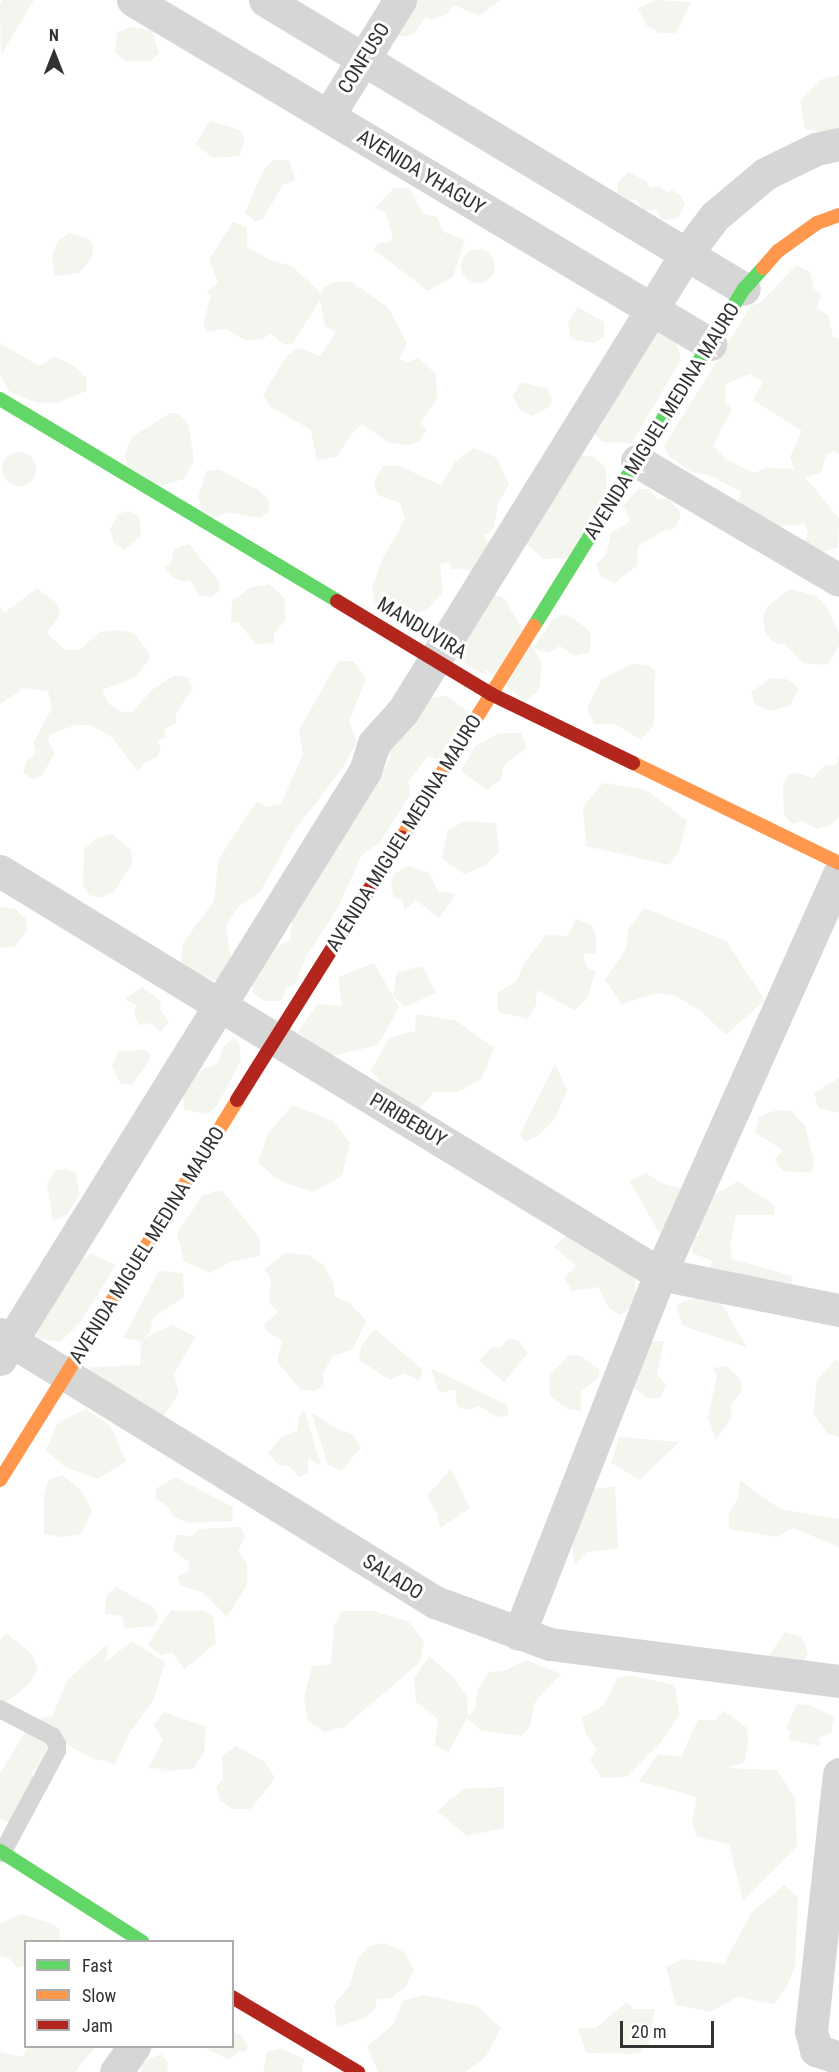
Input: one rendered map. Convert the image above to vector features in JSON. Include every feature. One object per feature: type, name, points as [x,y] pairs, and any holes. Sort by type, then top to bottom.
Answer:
[{"type":"street","name":"AVENIDA YHAGUY","points":[[132,0],[710,344]]},
{"type":"street","points":[[265,0],[744,290]]},
{"type":"street","name":"CONFUSO","points":[[328,116],[400,0]]},
{"type":"street","points":[[4,1344],[365,771],[375,743],[403,711],[686,254],[715,216],[765,174],[816,149],[839,144]]},
{"type":"street","name":"AVENIDA MIGUEL MEDINA MAURO","points":[[0,1480],[744,290],[778,251],[817,223],[839,215]]},
{"type":"street","name":"MANDUVIRA","points":[[0,399],[436,658],[491,694],[839,863]]},
{"type":"street","points":[[637,461],[839,580]]},
{"type":"street","name":"PIRIBEBUY","points":[[0,871],[660,1274],[839,1310]]},
{"type":"street","points":[[519,1634],[660,1274],[839,873]]},
{"type":"street","name":"SALADO","points":[[4,1344],[65,1376],[435,1602],[550,1644],[839,1681]]},
{"type":"street","points":[[839,1774],[811,2031],[816,2050],[839,2058]]},
{"type":"street","points":[[1,1852],[141,1940]]},
{"type":"street","points":[[234,1998],[357,2072]]},
{"type":"street","points":[[116,2072],[133,2048]]},
{"type":"lane","points":[[0,1709],[52,1736],[57,1744],[57,1752],[1,1852]]},
{"type":"shaded area","points":[[2,0],[34,0],[1,55],[0,5]]},
{"type":"shaded area","points":[[405,0],[501,0],[479,16],[454,5],[447,14],[431,20],[426,17],[414,34],[403,37],[396,34]]},
{"type":"shaded area","points":[[655,0],[691,2],[676,33],[659,33],[646,25],[638,8]]},
{"type":"shaded area","points":[[129,27],[152,30],[159,53],[150,61],[126,62],[115,53],[117,33]]},
{"type":"shaded area","points":[[839,75],[839,129],[824,133],[805,129],[800,101],[822,79]]},
{"type":"shaded area","points":[[210,121],[240,130],[245,138],[239,156],[213,158],[195,144]]},
{"type":"shaded area","points":[[273,160],[289,160],[295,180],[283,185],[262,220],[255,221],[245,213],[263,171]]},
{"type":"shaded area","points":[[628,172],[646,181],[650,187],[659,186],[667,193],[672,190],[680,195],[685,204],[676,219],[662,220],[657,210],[644,210],[636,199],[624,202],[617,198],[618,182]]},
{"type":"shaded area","points":[[394,188],[409,188],[424,214],[437,217],[444,232],[465,240],[453,277],[428,291],[373,249],[379,243],[389,242],[393,236],[385,212],[375,208]]},
{"type":"shaded area","points":[[233,222],[247,227],[247,247],[270,260],[292,266],[322,294],[324,287],[334,282],[350,281],[388,307],[407,343],[399,359],[408,362],[418,358],[436,374],[437,399],[420,423],[427,429],[418,442],[406,445],[388,442],[362,424],[350,436],[337,457],[317,460],[311,430],[271,407],[263,395],[286,357],[298,348],[320,356],[336,332],[325,326],[320,300],[293,343],[285,345],[270,333],[263,339],[245,340],[226,329],[206,332],[203,323],[211,297],[207,291],[218,282],[209,259]]},
{"type":"shaded area","points":[[69,233],[87,238],[93,245],[92,258],[79,273],[55,276],[52,256],[58,241]]},
{"type":"shaded area","points":[[478,249],[490,254],[495,266],[490,278],[478,283],[466,278],[461,266],[466,254]]},
{"type":"shaded area","points":[[796,265],[810,272],[814,289],[821,294],[817,309],[828,315],[833,337],[839,338],[839,454],[833,451],[826,455],[821,473],[805,477],[839,518],[838,547],[821,553],[805,542],[808,532],[804,524],[776,527],[745,516],[738,500],[741,492],[709,475],[691,472],[669,456],[664,446],[751,306],[761,302]],"holes":[[[750,374],[763,382],[753,400],[802,431],[790,457],[794,469],[765,468],[754,473],[727,460],[713,446],[732,409],[725,402],[726,384]]]},
{"type":"shaded area","points":[[578,307],[604,322],[604,337],[594,343],[571,339],[568,322]]},
{"type":"shaded area","points":[[643,325],[674,335],[681,360],[632,443],[603,442],[594,433]]},
{"type":"shaded area","points":[[0,343],[39,366],[54,357],[73,365],[87,378],[86,391],[57,403],[36,402],[9,391],[0,375]]},
{"type":"shaded area","points":[[521,382],[548,389],[552,399],[549,407],[532,416],[520,410],[513,396]]},
{"type":"shaded area","points":[[170,413],[177,413],[188,423],[194,460],[184,479],[160,486],[128,467],[125,454],[132,437]]},
{"type":"shaded area","points":[[474,448],[497,458],[509,484],[498,504],[494,528],[484,536],[490,545],[475,573],[459,568],[451,570],[449,562],[440,564],[443,592],[430,607],[402,621],[376,606],[372,588],[382,560],[405,519],[400,503],[377,495],[374,481],[383,466],[399,466],[441,485],[455,462]]},
{"type":"shaded area","points":[[19,452],[31,457],[36,469],[31,481],[19,486],[7,481],[2,469],[7,457]]},
{"type":"shaded area","points":[[578,456],[592,456],[605,466],[609,505],[576,558],[544,559],[524,542]]},
{"type":"shaded area","points":[[207,470],[220,470],[260,491],[269,501],[269,512],[260,518],[227,512],[217,517],[203,511],[198,498]]},
{"type":"shaded area","points":[[638,489],[649,489],[656,498],[668,499],[680,511],[680,518],[674,529],[663,531],[638,546],[637,566],[614,583],[600,576],[596,564],[606,555],[611,533],[631,521],[623,506]]},
{"type":"shaded area","points":[[129,511],[139,517],[141,536],[124,550],[114,544],[110,529],[118,514]]},
{"type":"shaded area","points":[[189,544],[219,581],[220,589],[213,597],[198,595],[190,579],[185,582],[175,579],[164,568],[171,564],[174,549]]},
{"type":"shaded area","points":[[269,584],[285,598],[285,621],[274,633],[274,642],[256,645],[239,623],[231,622],[232,602],[249,588]]},
{"type":"shaded area","points":[[37,588],[57,603],[60,615],[47,633],[64,649],[79,650],[100,632],[115,630],[134,633],[151,657],[136,677],[102,690],[109,704],[121,712],[132,712],[152,690],[173,676],[187,677],[193,688],[176,713],[176,723],[165,729],[165,737],[157,742],[161,748],[158,756],[143,764],[138,772],[112,737],[90,725],[76,725],[51,734],[48,740],[55,753],[42,775],[33,779],[23,773],[27,760],[36,753],[33,743],[52,708],[48,691],[24,688],[0,704],[0,607],[4,613]]},
{"type":"shaded area","points":[[790,589],[817,596],[828,608],[839,634],[839,646],[827,665],[803,663],[785,644],[774,643],[765,633],[763,616],[768,606]]},
{"type":"shaded area","points":[[493,594],[504,598],[542,663],[539,690],[525,701],[487,670],[483,674],[453,657]]},
{"type":"shaded area","points":[[569,615],[591,632],[590,652],[575,656],[560,646],[548,653],[533,648],[553,619]]},
{"type":"shaded area","points":[[338,661],[353,661],[366,678],[349,721],[357,742],[343,767],[293,833],[260,892],[238,907],[226,926],[231,962],[216,981],[187,973],[181,961],[183,943],[214,901],[218,860],[257,801],[266,807],[281,804],[303,754],[299,730]]},
{"type":"shaded area","points":[[631,664],[647,665],[655,670],[654,725],[641,740],[615,724],[594,724],[587,708],[601,680]]},
{"type":"shaded area","points":[[771,678],[787,679],[799,688],[790,706],[770,711],[755,705],[751,692]]},
{"type":"shaded area","points":[[447,696],[476,717],[448,763],[428,756],[409,781],[410,795],[380,842],[361,856],[338,908],[305,958],[297,982],[286,988],[281,1001],[264,1001],[253,993],[252,984],[266,959],[273,955],[274,948],[290,940],[293,911],[387,765],[390,755],[374,743],[428,698]]},
{"type":"shaded area","points":[[499,733],[521,733],[527,748],[503,766],[501,780],[487,790],[461,771],[475,746]]},
{"type":"shaded area","points":[[839,757],[839,817],[831,825],[817,829],[802,821],[792,824],[784,814],[783,785],[788,774],[798,773],[812,778],[824,766],[836,765]]},
{"type":"shaded area","points":[[603,783],[646,790],[687,821],[679,852],[669,865],[586,846],[583,807]]},
{"type":"shaded area","points":[[465,821],[496,823],[499,852],[484,866],[464,874],[442,858],[448,830]]},
{"type":"shaded area","points":[[112,834],[132,851],[132,864],[114,892],[100,898],[89,895],[83,886],[84,849],[97,838]]},
{"type":"shaded area","points":[[409,866],[429,873],[438,891],[456,894],[439,918],[416,900],[404,911],[403,899],[394,898],[391,886],[394,874]]},
{"type":"shaded area","points":[[0,907],[15,909],[26,919],[27,930],[15,946],[0,948]]},
{"type":"shaded area","points":[[645,908],[726,941],[765,1000],[726,1035],[702,1012],[676,996],[657,993],[622,1004],[605,980],[626,949],[628,930]]},
{"type":"shaded area","points":[[576,919],[592,925],[596,936],[596,953],[583,954],[587,968],[596,971],[587,999],[574,1010],[537,990],[536,1005],[528,1019],[498,1012],[497,993],[517,981],[523,965],[546,935],[568,936]]},
{"type":"shaded area","points":[[374,963],[399,1007],[378,1045],[329,1057],[298,1032],[318,1004],[342,1006],[338,977]]},
{"type":"shaded area","points":[[423,966],[436,993],[404,1007],[393,995],[397,972]]},
{"type":"shaded area","points":[[142,987],[161,1001],[160,1009],[169,1022],[161,1032],[150,1023],[139,1025],[134,1015],[136,1005],[125,999]]},
{"type":"shaded area","points":[[416,1014],[455,1020],[494,1048],[482,1078],[458,1092],[434,1092],[417,1112],[383,1086],[371,1070],[389,1038],[415,1031]]},
{"type":"shaded area","points":[[233,1038],[239,1042],[241,1060],[217,1106],[208,1114],[184,1110],[183,1093],[201,1070],[217,1064],[223,1047]]},
{"type":"shaded area","points":[[146,1050],[151,1055],[132,1085],[121,1084],[112,1067],[118,1051]]},
{"type":"shaded area","points":[[555,1064],[567,1090],[555,1119],[538,1136],[525,1142],[520,1134]]},
{"type":"shaded area","points":[[839,1078],[839,1113],[818,1108],[814,1093]]},
{"type":"shaded area","points":[[293,1105],[333,1121],[350,1143],[342,1176],[314,1192],[282,1182],[258,1163],[268,1133]]},
{"type":"shaded area","points":[[777,1110],[792,1111],[805,1126],[814,1161],[812,1173],[783,1171],[774,1160],[783,1150],[755,1133],[759,1117]]},
{"type":"shaded area","points":[[65,1169],[76,1173],[79,1195],[67,1215],[53,1221],[47,1184],[55,1171]]},
{"type":"shaded area","points":[[646,1173],[663,1184],[684,1189],[664,1241],[629,1181]]},
{"type":"shaded area","points":[[738,1181],[775,1206],[774,1215],[736,1215],[730,1246],[732,1259],[792,1276],[793,1288],[707,1274],[713,1261],[692,1253],[693,1238],[700,1234],[695,1225],[699,1204]]},
{"type":"shaded area","points":[[222,1190],[260,1239],[260,1256],[229,1262],[210,1273],[184,1261],[177,1233],[203,1195]]},
{"type":"shaded area","points":[[567,1235],[636,1264],[635,1286],[639,1302],[620,1315],[609,1308],[598,1287],[572,1291],[564,1278],[576,1266],[554,1247]]},
{"type":"shaded area","points":[[286,1253],[309,1255],[324,1265],[334,1284],[335,1297],[350,1303],[366,1321],[353,1349],[333,1356],[323,1373],[324,1386],[314,1391],[301,1390],[277,1362],[282,1341],[268,1332],[264,1325],[278,1312],[269,1302],[271,1279],[264,1269]]},
{"type":"shaded area","points":[[92,1254],[116,1265],[80,1323],[60,1342],[38,1338],[35,1326],[52,1309],[49,1304],[64,1256],[83,1259]]},
{"type":"shaded area","points":[[159,1271],[183,1273],[184,1297],[153,1318],[150,1332],[143,1339],[172,1325],[196,1337],[174,1373],[179,1393],[154,1430],[97,1380],[89,1367],[140,1365],[141,1341],[123,1338]]},
{"type":"shaded area","points":[[714,1291],[747,1347],[683,1326],[676,1305]]},
{"type":"shaded area","points":[[375,1329],[423,1370],[419,1381],[405,1373],[390,1380],[359,1360],[361,1346]]},
{"type":"shaded area","points":[[507,1339],[518,1340],[528,1353],[504,1382],[479,1361],[492,1347],[502,1347]]},
{"type":"shaded area","points":[[648,1341],[664,1341],[657,1374],[666,1386],[660,1398],[649,1399],[629,1384]]},
{"type":"shaded area","points":[[569,1355],[581,1356],[600,1370],[597,1379],[581,1391],[581,1411],[567,1409],[550,1396],[549,1376]]},
{"type":"shaded area","points":[[835,1360],[839,1361],[839,1437],[828,1434],[813,1413],[817,1380]]},
{"type":"shaded area","points":[[727,1366],[741,1381],[742,1391],[731,1404],[731,1419],[716,1440],[708,1417],[717,1376],[713,1368]]},
{"type":"shaded area","points":[[431,1368],[507,1405],[509,1415],[497,1417],[479,1406],[468,1410],[457,1407],[455,1389],[443,1393],[437,1389]]},
{"type":"shaded area","points":[[86,1409],[111,1426],[126,1461],[98,1479],[65,1467],[46,1450],[58,1422]]},
{"type":"shaded area","points":[[304,1409],[321,1466],[308,1458],[308,1473],[299,1477],[290,1467],[278,1465],[269,1453],[280,1438],[298,1430],[298,1419]]},
{"type":"shaded area","points":[[311,1412],[335,1428],[352,1434],[361,1447],[342,1471],[328,1465]]},
{"type":"shaded area","points":[[619,1437],[679,1442],[640,1480],[611,1463]]},
{"type":"shaded area","points":[[451,1469],[470,1508],[440,1528],[437,1513],[427,1496]]},
{"type":"shaded area","points":[[62,1475],[82,1491],[92,1511],[81,1534],[62,1537],[44,1534],[44,1496],[48,1480]]},
{"type":"shaded area","points":[[175,1477],[233,1507],[232,1521],[189,1523],[173,1517],[168,1506],[155,1499],[157,1488]]},
{"type":"shaded area","points":[[740,1480],[780,1509],[839,1519],[839,1547],[793,1528],[777,1537],[729,1529],[729,1513],[737,1500]]},
{"type":"shaded area","points":[[615,1486],[618,1549],[587,1552],[574,1565],[571,1526],[588,1490]]},
{"type":"shaded area","points":[[240,1527],[245,1535],[238,1552],[247,1563],[247,1585],[227,1617],[204,1593],[180,1585],[177,1577],[189,1571],[189,1562],[173,1550],[176,1535],[193,1536],[199,1529]]},
{"type":"shaded area","points":[[116,1587],[154,1608],[158,1618],[154,1626],[125,1628],[122,1616],[105,1614],[106,1597]]},
{"type":"shaded area","points":[[171,1610],[205,1611],[213,1617],[216,1643],[185,1669],[171,1652],[161,1655],[148,1645]]},
{"type":"shaded area","points":[[342,1611],[373,1611],[409,1622],[424,1641],[420,1662],[344,1727],[324,1732],[308,1721],[304,1699],[312,1666],[331,1664],[334,1626]]},
{"type":"shaded area","points":[[785,1632],[802,1637],[808,1654],[799,1668],[766,1660]]},
{"type":"shaded area","points":[[6,1633],[32,1654],[38,1670],[30,1683],[0,1707],[0,1641]]},
{"type":"shaded area","points":[[132,1641],[165,1662],[154,1699],[129,1734],[115,1764],[89,1757],[61,1741],[32,1773],[37,1785],[10,1823],[0,1819],[0,1773],[32,1721],[53,1715],[67,1680],[109,1643],[105,1662]]},
{"type":"shaded area","points":[[429,1656],[454,1678],[467,1697],[468,1717],[475,1708],[478,1690],[488,1672],[504,1671],[526,1660],[561,1674],[535,1702],[530,1726],[522,1736],[481,1730],[467,1718],[448,1753],[435,1745],[438,1719],[416,1702],[414,1679]]},
{"type":"shaded area","points":[[631,1676],[675,1685],[679,1715],[661,1742],[626,1777],[602,1778],[590,1760],[597,1749],[586,1734],[582,1718],[604,1705],[617,1678]]},
{"type":"shaded area","points":[[797,1704],[809,1705],[834,1717],[831,1733],[819,1738],[821,1746],[788,1740],[791,1731],[786,1729]]},
{"type":"shaded area","points":[[724,1711],[747,1728],[748,1742],[745,1762],[726,1768],[777,1770],[795,1798],[797,1846],[743,1901],[729,1844],[697,1837],[692,1822],[697,1797],[639,1781],[658,1754],[681,1757],[698,1720],[715,1720]]},
{"type":"shaded area","points":[[164,1712],[206,1727],[204,1753],[193,1769],[148,1772],[170,1769],[148,1768],[163,1740],[154,1725]]},
{"type":"shaded area","points":[[236,1746],[265,1762],[275,1778],[251,1809],[232,1809],[220,1800],[216,1787],[223,1779],[222,1756]]},
{"type":"shaded area","points":[[504,1787],[504,1828],[467,1836],[437,1811],[464,1789]]},
{"type":"shaded area","points":[[784,1885],[798,1897],[795,1966],[787,1986],[774,2004],[737,1997],[711,2012],[676,2005],[666,1966],[685,1959],[724,1964],[751,1913]]},
{"type":"shaded area","points":[[21,1914],[53,1924],[59,1929],[61,1940],[24,1940],[24,1966],[17,1968],[9,1958],[0,1956],[0,1924]]},
{"type":"shaded area","points":[[383,1943],[404,1952],[414,1970],[405,1988],[391,1998],[377,1999],[375,2009],[362,2019],[337,2027],[334,2005],[350,1985],[357,1959],[368,1947]]},
{"type":"shaded area","points":[[424,1995],[477,2006],[501,2028],[485,2058],[465,2072],[378,2072],[367,2046],[393,2025],[403,2001]]},
{"type":"shaded area","points":[[627,2002],[633,2009],[655,2009],[649,2043],[638,2054],[586,2053],[578,2028],[596,2028]]},
{"type":"shaded area","points":[[234,2032],[242,2036],[248,2046],[246,2052],[240,2051],[229,2060],[207,2049],[234,2048]]},
{"type":"shaded area","points":[[94,2048],[75,2072],[0,2072],[0,2052],[23,2057],[26,2049]]},
{"type":"shaded area","points":[[281,2048],[304,2059],[302,2072],[263,2072],[267,2052]]},
{"type":"shaded area","points":[[161,2054],[168,2063],[167,2072],[140,2072],[143,2062]]},
{"type":"traffic: fast","points":[[534,626],[744,289],[763,268]]},
{"type":"traffic: fast","points":[[0,399],[337,601]]},
{"type":"traffic: fast","points":[[0,1851],[140,1940]]},
{"type":"traffic: slow","points":[[763,268],[778,251],[817,223],[839,215]]},
{"type":"traffic: slow","points":[[402,837],[534,626]]},
{"type":"traffic: slow","points":[[633,763],[839,863]]},
{"type":"traffic: slow","points":[[0,1480],[237,1100]]},
{"type":"traffic: jam","points":[[337,601],[491,694],[633,763]]},
{"type":"traffic: jam","points":[[237,1100],[402,837]]},
{"type":"traffic: jam","points":[[234,1998],[358,2072]]}]
